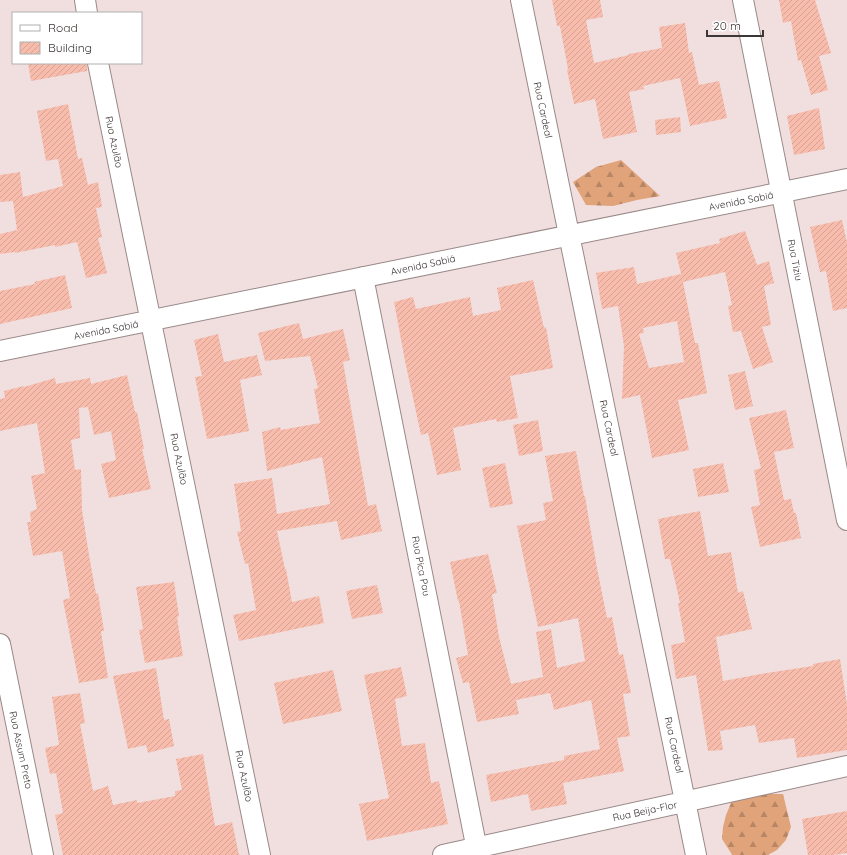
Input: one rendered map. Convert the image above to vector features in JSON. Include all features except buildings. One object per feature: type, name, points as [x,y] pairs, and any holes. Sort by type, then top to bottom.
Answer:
[{"type":"street","points":[[85,0],[88,12]]},
{"type":"street","name":"Rua Cardeal","points":[[521,0],[696,855]]},
{"type":"street","name":"Rua Tiziu","points":[[743,0],[847,520]]},
{"type":"street","name":"Rua Azulão","points":[[98,64],[260,855]]},
{"type":"street","name":"Avenida Sabiá","points":[[0,351],[847,179]]},
{"type":"street","name":"Rua Pica Pau","points":[[364,277],[477,852]]},
{"type":"street","name":"Rua Assum Preto","points":[[0,644],[43,855]]},
{"type":"street","name":"Rua Beija-Flor","points":[[443,855],[477,852],[847,766]]},
{"type":"green space","points":[[621,160],[660,196],[613,206],[586,205],[573,182],[596,167]]},
{"type":"green space","points":[[739,794],[783,794],[791,827],[786,840],[777,850],[768,855],[732,855],[722,839],[723,827],[731,803]]}]
